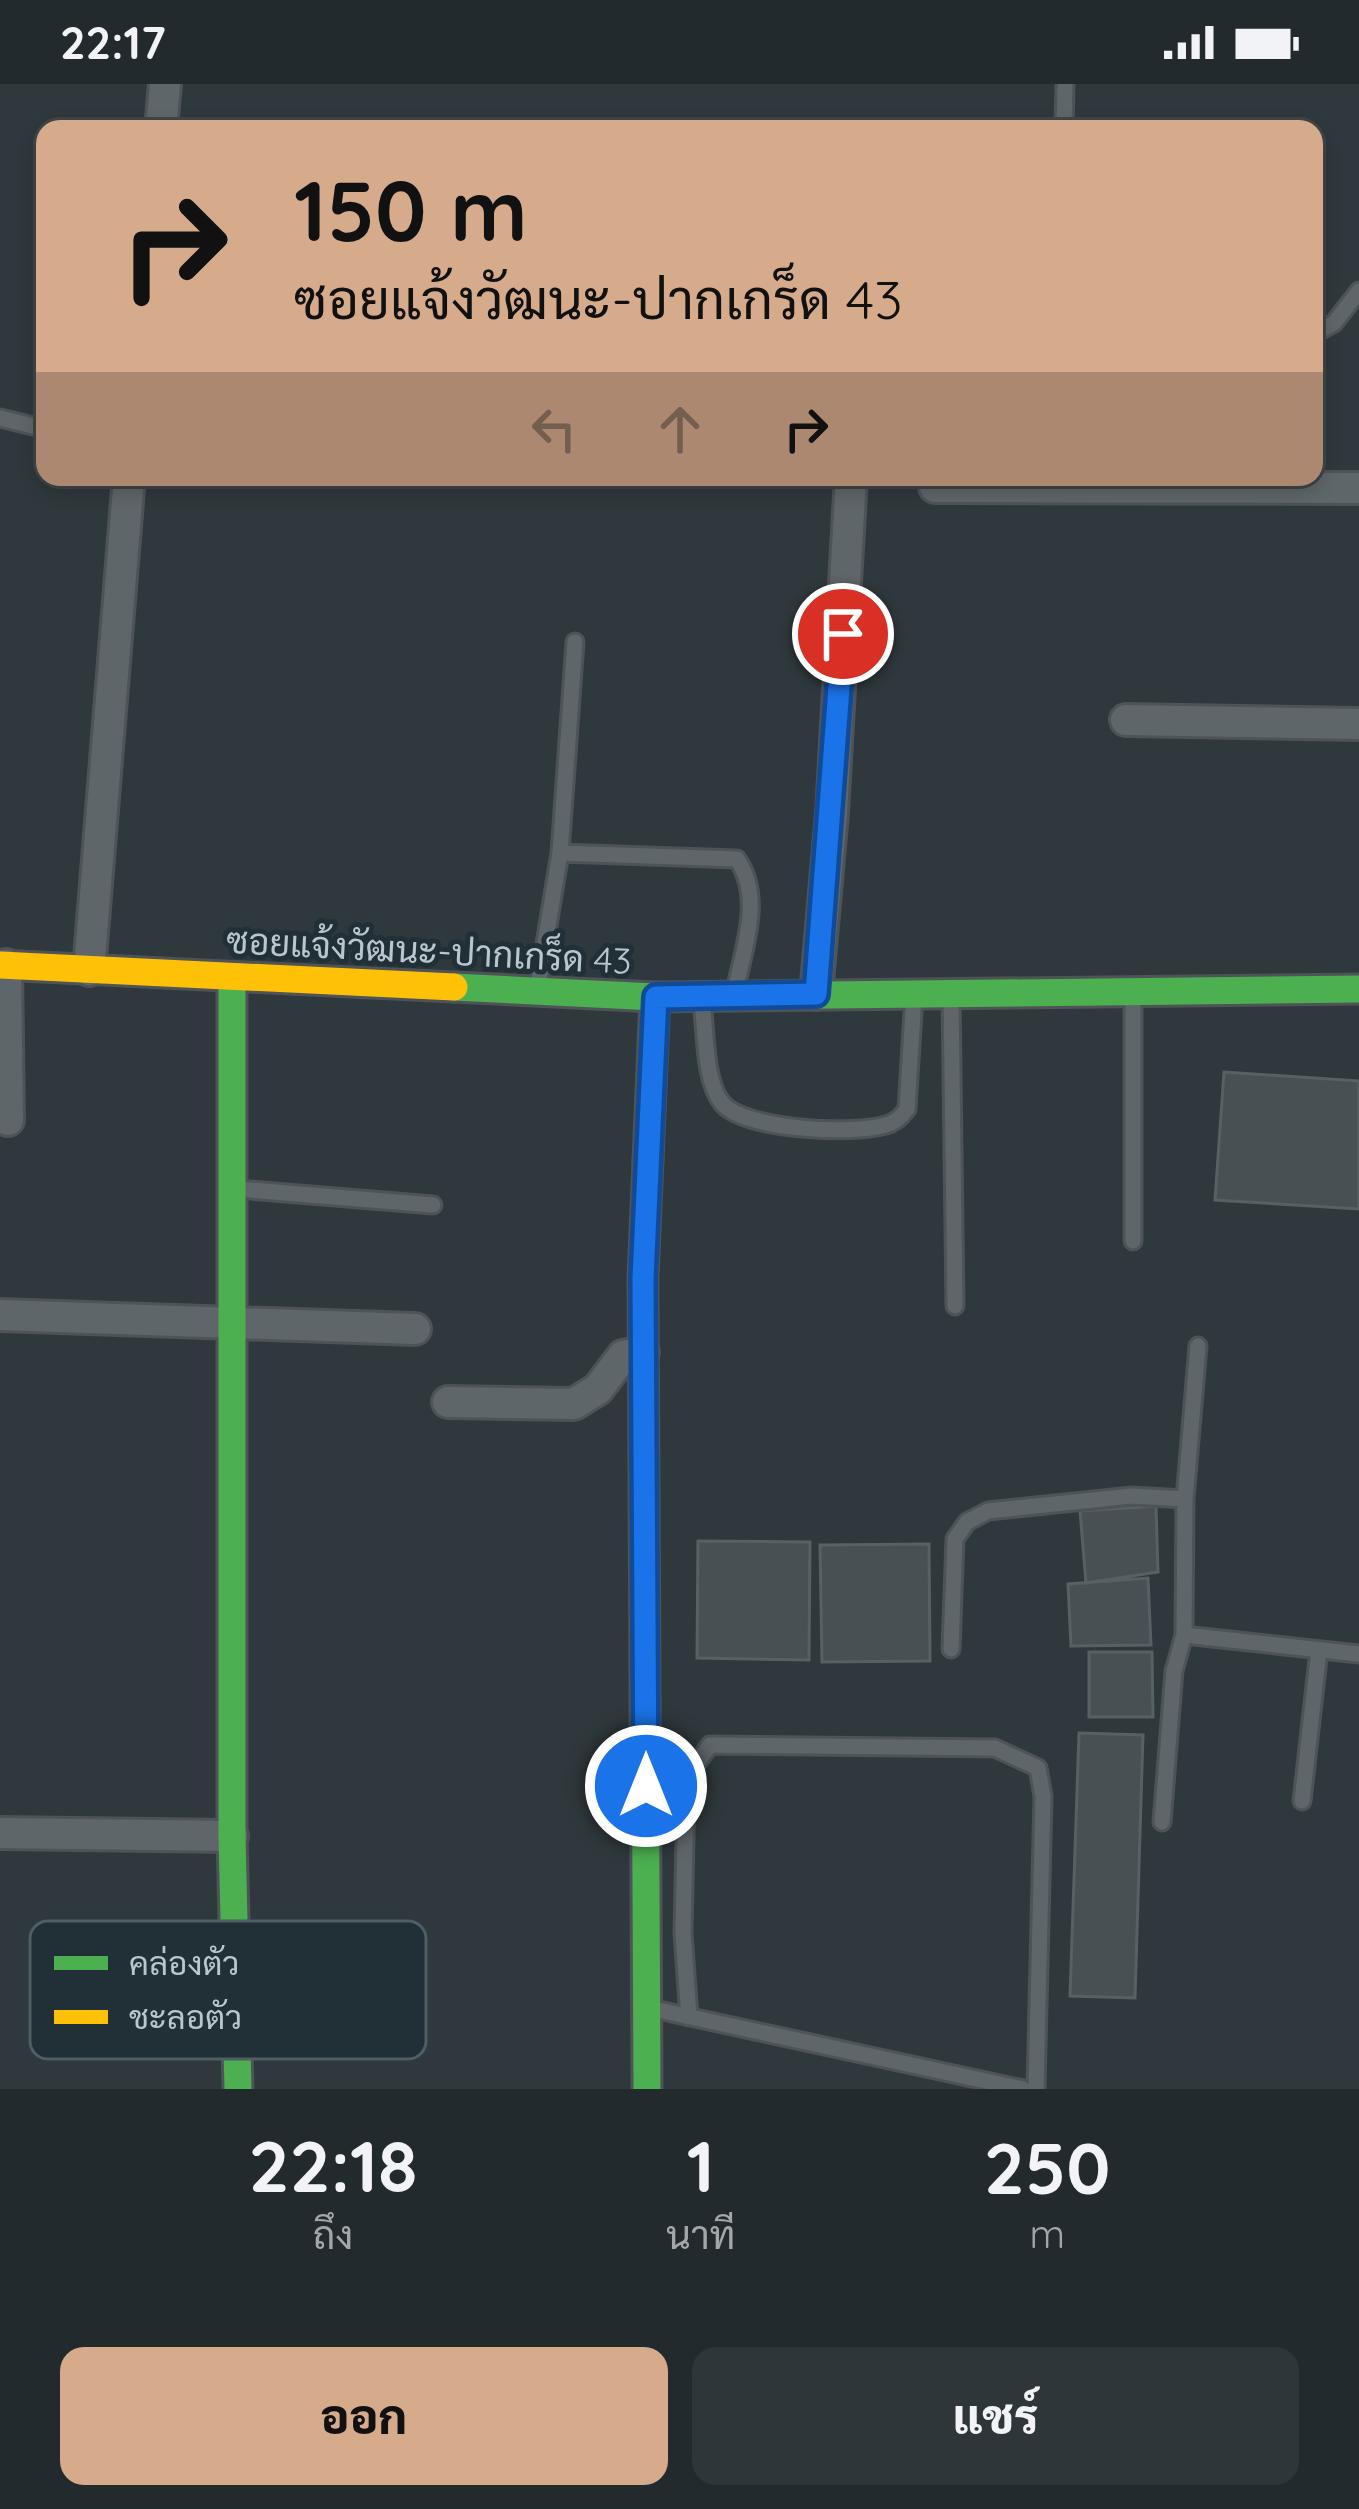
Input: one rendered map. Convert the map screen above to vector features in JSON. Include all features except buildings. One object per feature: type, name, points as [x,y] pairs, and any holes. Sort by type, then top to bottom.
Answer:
[{"type":"street","points":[[161,120],[165,84]]},
{"type":"street","points":[[89,970],[128,486]]},
{"type":"street","points":[[816,994],[832,813],[850,486]]},
{"type":"street","points":[[935,487],[1359,488]]},
{"type":"street","points":[[1126,720],[1359,724]]},
{"type":"street","points":[[3,965],[8,1120]]},
{"type":"street","name":"ซอยแจ้งวัฒนะ-ปากเกร็ด 43","points":[[3,965],[656,997],[1359,989]]},
{"type":"street","points":[[232,977],[234,1921]]},
{"type":"street","points":[[647,2089],[643,1352],[656,997]]},
{"type":"street","points":[[0,1315],[415,1329]]},
{"type":"street","points":[[448,1402],[574,1404],[598,1389],[622,1356],[643,1352]]},
{"type":"street","points":[[0,1832],[232,1835]]},
{"type":"street","points":[[237,2059],[238,2089]]},
{"type":"lane","points":[[1064,120],[1065,84]]},
{"type":"lane","points":[[1323,329],[1334,323],[1359,291]]},
{"type":"lane","points":[[0,418],[36,427]]},
{"type":"lane","points":[[537,991],[560,854],[575,642]]},
{"type":"lane","points":[[560,854],[737,859],[747,873],[751,912],[734,995]]},
{"type":"lane","points":[[951,992],[956,1306]]},
{"type":"lane","points":[[702,996],[711,1072],[720,1102],[737,1116],[760,1124],[842,1128],[886,1125],[908,1108],[915,993]]},
{"type":"lane","points":[[1133,994],[1133,1241]]},
{"type":"lane","points":[[234,1189],[433,1205]]},
{"type":"lane","points":[[1162,1822],[1174,1671],[1184,1634],[1185,1499],[1198,1346]]},
{"type":"lane","points":[[951,1649],[955,1540],[967,1522],[988,1511],[1091,1500],[1185,1499]]},
{"type":"lane","points":[[1184,1634],[1359,1654]]},
{"type":"lane","points":[[1302,1801],[1318,1650]]},
{"type":"lane","points":[[689,2017],[683,1933],[686,1791],[697,1762],[710,1745],[994,1748],[1038,1768],[1043,1796],[1036,2089]]},
{"type":"lane","points":[[646,2007],[1023,2089]]},
{"type":"traffic: fast","points":[[232,977],[234,1921]]},
{"type":"traffic: fast","points":[[454,987],[655,997],[1359,989]]},
{"type":"traffic: fast","points":[[647,2089],[643,1278],[648,1160]]},
{"type":"traffic: fast","points":[[237,2059],[238,2089]]},
{"type":"traffic: slow","points":[[0,965],[454,987]]},
{"type":"traffic: slow","points":[[648,1160],[655,997]]},
{"type":"route","points":[[646,1786],[643,1278],[656,997],[816,994],[843,634]]}]
